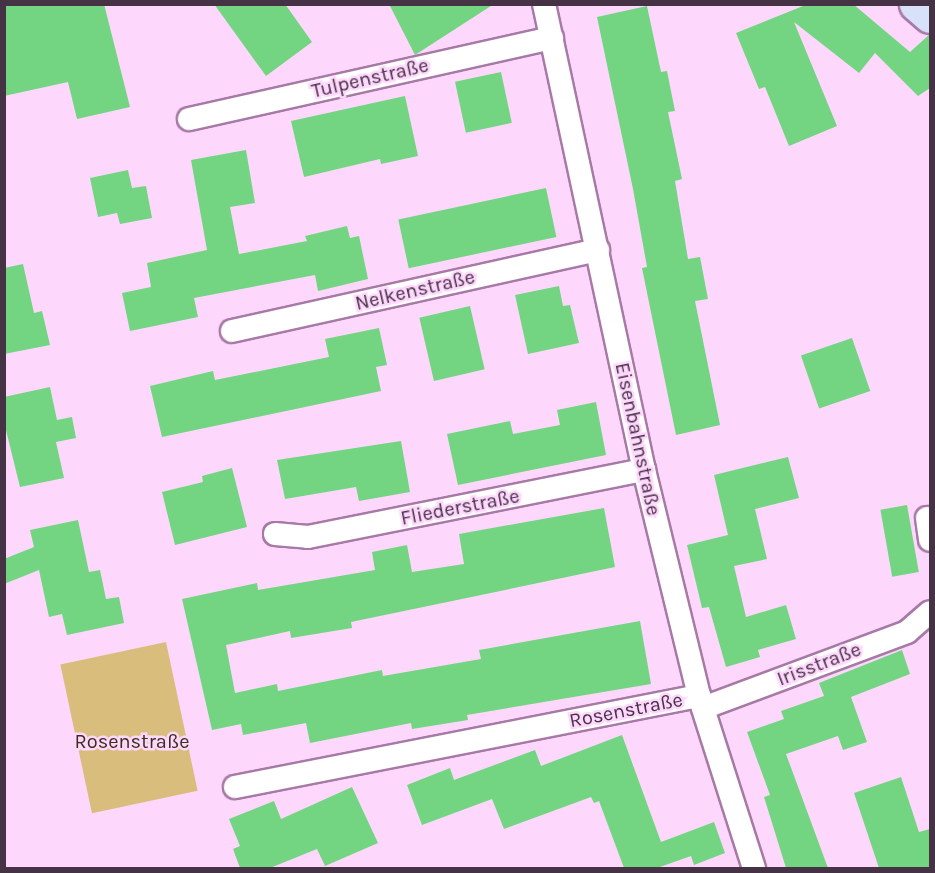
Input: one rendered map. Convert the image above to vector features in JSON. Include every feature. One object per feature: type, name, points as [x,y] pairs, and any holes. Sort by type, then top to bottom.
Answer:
[{"type":"street","name":"Eisenbahnstraße","points":[[544,4],[644,470],[701,702],[754,868]]},
{"type":"street","name":"Tulpenstraße","points":[[189,119],[552,38]]},
{"type":"street","name":"Nelkenstraße","points":[[232,331],[598,250]]},
{"type":"street","name":"Fliederstraße","points":[[275,534],[308,537],[644,470]]},
{"type":"street","name":"Irisstraße","points":[[701,702],[907,632],[930,612]]},
{"type":"street","name":"Rosenstraße","points":[[236,787],[701,702]]},
{"type":"green space","name":"Rosenstraße","points":[[166,642],[198,791],[92,813],[60,664]]},
{"type":"building","points":[[4,4],[104,4],[130,107],[77,119],[68,82],[4,96]]},
{"type":"building","points":[[214,4],[285,4],[312,42],[266,76]]},
{"type":"building","points":[[389,4],[494,4],[415,55]]},
{"type":"building","points":[[808,4],[853,4],[910,52],[930,34],[930,88],[918,96],[875,53],[859,73],[794,22],[837,126],[789,146],[765,87],[759,89],[736,33]]},
{"type":"building","points":[[647,6],[661,72],[667,71],[675,111],[668,112],[682,179],[675,181],[688,259],[700,257],[708,299],[695,301],[720,425],[676,435],[642,268],[647,267],[633,189],[597,17]]},
{"type":"building","points":[[501,72],[512,123],[466,133],[455,82]]},
{"type":"building","points":[[405,96],[418,156],[381,164],[380,159],[304,177],[291,121]]},
{"type":"building","points":[[246,150],[255,203],[230,207],[239,254],[307,241],[305,236],[347,226],[350,238],[359,236],[368,279],[318,291],[315,275],[194,298],[198,317],[130,331],[122,293],[151,287],[147,263],[207,250],[191,160]]},
{"type":"building","points":[[128,170],[132,188],[146,186],[152,218],[120,224],[117,213],[98,217],[90,178]]},
{"type":"building","points":[[546,188],[556,237],[409,268],[398,219]]},
{"type":"building","points":[[23,264],[34,313],[42,311],[50,345],[4,354],[4,268]]},
{"type":"building","points":[[559,286],[563,306],[570,305],[579,343],[528,354],[515,295]]},
{"type":"building","points":[[470,306],[485,369],[434,381],[419,318]]},
{"type":"building","points":[[379,328],[387,365],[376,367],[381,391],[162,437],[150,386],[213,371],[215,380],[329,357],[325,339]]},
{"type":"building","points":[[852,338],[870,391],[819,409],[801,356]]},
{"type":"building","points":[[50,387],[57,420],[72,417],[76,438],[56,442],[64,478],[20,487],[4,422],[4,397]]},
{"type":"building","points":[[596,402],[606,455],[458,485],[447,434],[510,421],[513,434],[560,425],[557,410]]},
{"type":"building","points":[[401,441],[410,492],[359,501],[356,487],[285,499],[277,460]]},
{"type":"building","points":[[788,457],[799,498],[755,509],[767,559],[734,566],[746,617],[786,605],[796,639],[758,650],[760,657],[726,667],[709,607],[702,608],[687,545],[728,535],[714,475]]},
{"type":"building","points":[[232,468],[247,527],[175,545],[162,492],[203,482],[202,476]]},
{"type":"building","points":[[907,505],[919,572],[892,577],[880,510]]},
{"type":"building","points":[[604,508],[615,567],[351,622],[352,628],[291,638],[290,631],[226,645],[235,693],[277,684],[278,691],[382,670],[383,676],[481,659],[479,650],[640,621],[651,684],[467,715],[468,720],[412,729],[411,723],[310,743],[306,723],[243,735],[241,724],[212,730],[182,599],[257,583],[258,590],[375,570],[372,552],[407,545],[412,572],[464,564],[459,534]]},
{"type":"building","points":[[78,520],[89,572],[100,570],[106,599],[119,597],[124,623],[67,635],[62,614],[49,617],[39,570],[4,584],[4,559],[34,547],[30,530]]},
{"type":"building","points":[[902,650],[910,674],[851,697],[867,742],[843,750],[838,736],[786,754],[828,868],[786,868],[764,797],[770,795],[747,732],[784,719],[781,711],[824,696],[819,683]]},
{"type":"building","points":[[622,735],[661,842],[714,822],[725,853],[694,865],[691,856],[657,868],[624,868],[599,801],[594,803],[591,797],[504,829],[492,799],[422,825],[407,785],[450,768],[454,780],[535,750],[541,766]]},
{"type":"building","points":[[901,777],[919,832],[930,829],[930,868],[879,868],[854,793]]},
{"type":"building","points":[[352,787],[378,843],[325,866],[317,849],[270,868],[240,868],[233,849],[240,846],[229,819],[274,801],[281,819]]}]
